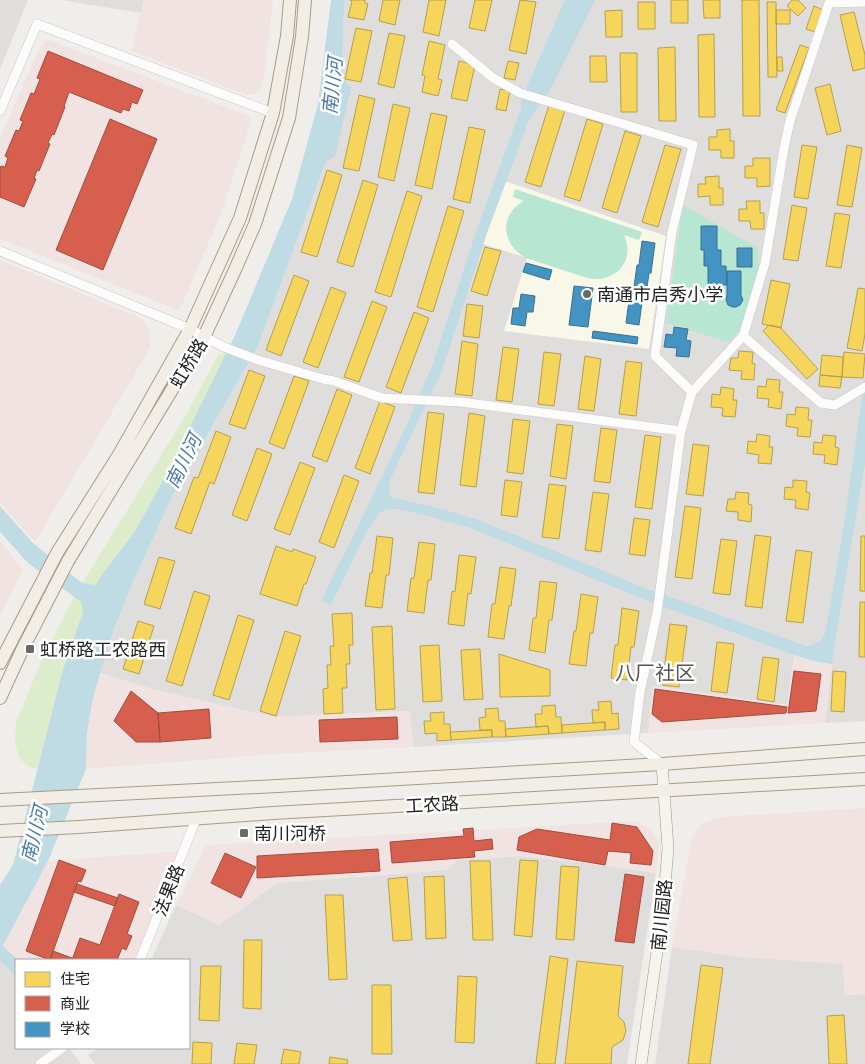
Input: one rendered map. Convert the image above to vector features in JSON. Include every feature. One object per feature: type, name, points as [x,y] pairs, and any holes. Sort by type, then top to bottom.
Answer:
[{"type":"main road","name":"虹桥路","points":[[0,663],[57,553],[120,453],[190,329],[240,218],[273,113],[287,36],[290,0]]},
{"type":"main road","name":"虹桥路","points":[[0,698],[68,562],[204,337],[255,224],[289,118],[302,37],[305,0]]},
{"type":"main road","name":"工农路","points":[[0,800],[287,786],[662,764],[865,749]]},
{"type":"main road","name":"工农路","points":[[5,831],[865,779]]},
{"type":"street","points":[[662,764],[634,742],[640,692],[658,610],[681,431],[692,392],[743,336],[766,263],[790,121],[830,3],[865,2]]},
{"type":"street","points":[[0,111],[37,24],[273,113]]},
{"type":"street","points":[[452,44],[493,78],[520,93],[693,145],[672,232],[655,356],[692,392]]},
{"type":"street","points":[[0,250],[190,329],[224,347],[258,360],[382,398],[461,402],[681,431]]},
{"type":"street","points":[[743,336],[821,403],[835,405],[865,387]]},
{"type":"street","name":"南川园路","points":[[641,1064],[657,952],[668,848],[662,764]]},
{"type":"street","name":"法果路","points":[[140,959],[196,819]]},
{"type":"street","points":[[40,1064],[61,1049]]},
{"type":"shaded area","points":[[0,0],[28,0],[0,69]]},
{"type":"shaded area","points":[[61,0],[144,0],[141,13]]},
{"type":"shaded area","points":[[144,0],[273,0],[264,75],[259,91],[255,94],[247,95],[131,51]]},
{"type":"shaded area","points":[[345,0],[865,0],[865,721],[825,723],[832,664],[794,656],[787,705],[653,686],[648,733],[413,747],[410,711],[274,717],[155,690],[100,673],[115,626],[133,582],[172,497],[258,346],[326,160],[335,157],[345,81],[342,73]],"holes":[[[527,258],[649,348],[505,331]]]},
{"type":"shaded area","points":[[49,40],[249,116],[251,121],[222,212],[181,307],[178,310],[0,239],[0,138],[39,49],[44,42]]},
{"type":"shaded area","name":"南通市启秀小学","points":[[505,181],[666,236],[649,349],[504,331],[527,258],[483,244]]},
{"type":"shaded area","points":[[0,260],[141,318],[150,332],[150,345],[146,355],[35,542],[0,503]]},
{"type":"shaded area","points":[[0,541],[23,569],[0,616]]},
{"type":"shaded area","points":[[794,655],[832,664],[825,723],[648,733],[653,686],[787,705]]},
{"type":"shaded area","points":[[100,673],[155,690],[274,717],[410,711],[413,747],[276,754],[86,769],[87,733]]},
{"type":"shaded area","points":[[865,808],[865,994],[845,995],[843,964],[743,957],[672,947],[692,837],[701,825],[720,817]]},
{"type":"shaded area","points":[[635,821],[650,829],[660,842],[656,873],[520,856],[457,860],[446,870],[277,883],[219,925],[176,905],[207,845]]},
{"type":"shaded area","points":[[180,851],[135,959],[17,959],[3,947],[48,861]]},
{"type":"shaded area","points":[[520,856],[656,873],[627,1064],[95,1064],[88,1055],[97,1049],[190,1049],[190,959],[151,959],[176,905],[219,925],[277,883],[446,870],[457,860]]},
{"type":"shaded area","points":[[672,947],[743,957],[843,964],[845,995],[865,994],[865,1064],[655,1064]]},
{"type":"shaded area","points":[[0,962],[15,977],[15,1049],[70,1049],[81,1064],[0,1064]]},
{"type":"green space","points":[[515,189],[642,232],[639,240],[624,235],[627,245],[625,262],[614,274],[606,277],[597,279],[587,278],[526,258],[512,246],[506,230],[510,214],[524,201],[513,197]]},
{"type":"green space","points":[[683,205],[758,248],[759,267],[740,330],[728,342],[666,323]],"holes":[[[701,226],[717,226],[717,250],[721,250],[721,266],[726,266],[727,271],[741,271],[741,299],[738,306],[733,307],[727,303],[727,285],[708,285],[708,266],[704,250],[701,250]],[[752,248],[752,267],[737,267],[737,249]]]},
{"type":"green space","points":[[227,352],[173,462],[134,533],[103,573],[62,673],[37,769],[28,766],[19,758],[15,742],[16,722],[39,667],[73,598],[186,415],[218,355]]},
{"type":"water","name":"南川河","points":[[331,0],[345,0],[342,73],[345,81],[351,88],[335,157],[326,161],[258,346],[172,497],[115,626],[92,703],[87,733],[86,769],[48,861],[3,946],[17,959],[15,959],[15,977],[0,962],[0,885],[13,865],[62,673],[83,612],[80,601],[28,563],[0,532],[0,506],[33,543],[82,583],[95,585],[98,582],[134,533],[173,462],[236,333],[292,199],[318,104]]},
{"type":"water","points":[[565,0],[595,0],[549,92],[529,120],[487,233],[442,371],[390,480],[389,494],[391,497],[446,510],[481,521],[645,588],[806,646],[811,646],[822,639],[825,634],[844,524],[865,377],[865,464],[832,664],[794,655],[643,599],[470,528],[399,509],[387,509],[379,513],[367,531],[331,605],[322,601],[409,420],[432,366],[477,229],[521,108],[521,100]]},
{"type":"building: 住宅","points":[[350,0],[365,0],[365,3],[368,4],[364,20],[348,17],[352,1]]},
{"type":"building: 住宅","points":[[383,0],[400,0],[395,25],[379,21]]},
{"type":"building: 住宅","points":[[429,0],[446,0],[439,36],[423,32]]},
{"type":"building: 住宅","points":[[475,0],[492,0],[485,31],[469,28]]},
{"type":"building: 住宅","points":[[520,0],[536,2],[526,54],[509,50]]},
{"type":"building: 住宅","points":[[671,0],[688,0],[688,23],[671,23]]},
{"type":"building: 住宅","points":[[703,0],[720,0],[720,18],[704,18]]},
{"type":"building: 住宅","points":[[742,0],[759,0],[760,116],[743,116]]},
{"type":"building: 住宅","points":[[792,0],[798,0],[806,8],[798,16],[787,6]]},
{"type":"building: 住宅","points":[[638,2],[655,2],[655,29],[638,29]]},
{"type":"building: 住宅","points":[[767,2],[776,2],[777,77],[768,77]]},
{"type":"building: 住宅","points":[[814,6],[823,10],[815,32],[806,29]]},
{"type":"building: 住宅","points":[[622,10],[622,37],[606,37],[605,11]]},
{"type":"building: 住宅","points":[[776,10],[790,10],[790,24],[776,24]]},
{"type":"building: 住宅","points":[[854,12],[865,55],[865,68],[853,71],[840,15]]},
{"type":"building: 住宅","points":[[356,28],[372,31],[361,82],[345,79]]},
{"type":"building: 住宅","points":[[389,33],[405,36],[394,88],[378,84]]},
{"type":"building: 住宅","points":[[714,34],[715,117],[699,117],[698,35]]},
{"type":"building: 住宅","points":[[429,41],[445,45],[438,79],[442,80],[438,96],[422,92],[425,76],[422,75]]},
{"type":"building: 住宅","points":[[800,45],[809,48],[785,113],[776,110]]},
{"type":"building: 住宅","points":[[675,47],[676,121],[659,121],[658,48]]},
{"type":"building: 住宅","points":[[620,53],[637,53],[637,112],[621,112]]},
{"type":"building: 住宅","points":[[590,56],[606,56],[607,82],[590,82]]},
{"type":"building: 住宅","points":[[777,57],[782,57],[783,71],[777,71]]},
{"type":"building: 住宅","points":[[459,61],[475,65],[467,101],[451,98]]},
{"type":"building: 住宅","points":[[508,61],[519,63],[515,80],[504,78]]},
{"type":"building: 住宅","points":[[830,84],[841,131],[827,135],[815,88]]},
{"type":"building: 住宅","points":[[500,89],[510,91],[506,111],[496,109]]},
{"type":"building: 住宅","points":[[359,95],[375,99],[359,171],[343,168]]},
{"type":"building: 住宅","points":[[393,104],[410,108],[394,181],[378,177]]},
{"type":"building: 住宅","points":[[549,105],[565,110],[541,187],[525,182]]},
{"type":"building: 住宅","points":[[431,113],[447,116],[432,189],[415,185]]},
{"type":"building: 住宅","points":[[587,119],[603,124],[580,201],[564,196]]},
{"type":"building: 住宅","points":[[469,127],[485,130],[470,203],[453,199]]},
{"type":"building: 住宅","points":[[730,129],[730,141],[734,141],[734,158],[721,158],[721,150],[709,150],[709,137],[717,137],[717,130]]},
{"type":"building: 住宅","points":[[625,131],[641,136],[617,213],[602,208]]},
{"type":"building: 住宅","points":[[665,145],[681,149],[658,227],[642,222]]},
{"type":"building: 住宅","points":[[802,145],[817,147],[808,199],[794,197]]},
{"type":"building: 住宅","points":[[847,145],[862,148],[852,207],[837,205]]},
{"type":"building: 住宅","points":[[753,158],[770,158],[770,186],[757,187],[757,178],[745,178],[745,166],[753,166]]},
{"type":"building: 住宅","points":[[327,170],[342,175],[317,257],[301,252]]},
{"type":"building: 住宅","points":[[719,176],[719,188],[723,188],[723,205],[710,205],[710,196],[698,197],[698,184],[706,184],[705,177]]},
{"type":"building: 住宅","points":[[363,180],[378,185],[353,267],[337,262]]},
{"type":"building: 住宅","points":[[407,191],[422,196],[391,297],[375,292]]},
{"type":"building: 住宅","points":[[746,201],[760,201],[760,213],[764,213],[764,229],[751,229],[750,221],[739,221],[739,209],[747,209]]},
{"type":"building: 住宅","points":[[792,205],[807,208],[798,261],[783,259]]},
{"type":"building: 住宅","points":[[448,206],[464,211],[433,312],[417,307]]},
{"type":"building: 住宅","points":[[835,213],[850,215],[841,268],[826,266]]},
{"type":"building: 住宅","points":[[485,247],[501,251],[487,296],[471,291]]},
{"type":"building: 住宅","points":[[294,275],[309,281],[281,356],[266,350]]},
{"type":"building: 住宅","points":[[771,280],[790,284],[781,328],[762,324]]},
{"type":"building: 住宅","points":[[331,287],[346,293],[318,368],[303,362]]},
{"type":"building: 住宅","points":[[858,288],[865,289],[865,334],[862,351],[847,348]]},
{"type":"building: 住宅","points":[[372,301],[387,307],[359,382],[344,377]]},
{"type":"building: 住宅","points":[[467,304],[483,306],[479,338],[463,336]]},
{"type":"building: 住宅","points":[[414,312],[429,318],[401,393],[386,387]]},
{"type":"building: 住宅","points":[[769,325],[780,327],[818,369],[807,379],[763,331]]},
{"type":"building: 住宅","points":[[462,341],[478,344],[472,396],[455,394]]},
{"type":"building: 住宅","points":[[503,347],[519,349],[512,402],[496,400]]},
{"type":"building: 住宅","points":[[739,351],[753,352],[752,363],[755,364],[754,380],[741,379],[742,371],[729,370],[731,358],[738,358]]},
{"type":"building: 住宅","points":[[544,352],[561,354],[554,406],[538,404]]},
{"type":"building: 住宅","points":[[844,352],[865,354],[863,378],[842,377]]},
{"type":"building: 住宅","points":[[822,355],[843,357],[842,377],[820,375]]},
{"type":"building: 住宅","points":[[585,356],[601,359],[594,411],[578,409]]},
{"type":"building: 住宅","points":[[626,361],[642,363],[636,416],[619,414]]},
{"type":"building: 住宅","points":[[249,370],[265,376],[245,429],[229,424]]},
{"type":"building: 住宅","points":[[820,375],[842,377],[840,388],[819,386]]},
{"type":"building: 住宅","points":[[294,376],[309,381],[284,449],[269,443]]},
{"type":"building: 住宅","points":[[767,379],[780,380],[779,392],[783,392],[781,409],[768,407],[769,399],[757,398],[758,386],[766,387]]},
{"type":"building: 住宅","points":[[721,387],[734,389],[733,400],[737,400],[735,417],[722,416],[723,408],[711,407],[712,394],[720,395]]},
{"type":"building: 住宅","points":[[337,389],[352,395],[327,462],[312,456]]},
{"type":"building: 住宅","points":[[380,401],[395,407],[370,474],[355,468]]},
{"type":"building: 住宅","points":[[796,407],[809,408],[808,420],[812,420],[810,437],[797,436],[798,428],[786,426],[787,414],[795,415]]},
{"type":"building: 住宅","points":[[428,412],[444,414],[434,494],[418,492]]},
{"type":"building: 住宅","points":[[469,413],[485,416],[476,487],[460,485]]},
{"type":"building: 住宅","points":[[513,419],[530,421],[523,474],[507,472]]},
{"type":"building: 住宅","points":[[557,424],[573,426],[566,479],[550,476]]},
{"type":"building: 住宅","points":[[601,428],[617,430],[610,483],[594,481]]},
{"type":"building: 住宅","points":[[216,431],[231,437],[214,484],[210,482],[191,534],[175,528],[194,477],[198,478]]},
{"type":"building: 住宅","points":[[757,434],[770,436],[769,447],[773,447],[771,464],[758,463],[759,455],[747,453],[748,441],[756,442]]},
{"type":"building: 住宅","points":[[645,435],[661,437],[652,509],[635,507]]},
{"type":"building: 住宅","points":[[823,435],[836,436],[835,447],[839,448],[837,465],[824,463],[825,455],[813,454],[814,442],[822,443]]},
{"type":"building: 住宅","points":[[693,444],[709,446],[703,496],[686,494]]},
{"type":"building: 住宅","points":[[257,448],[272,454],[247,521],[232,515]]},
{"type":"building: 住宅","points":[[300,462],[315,468],[290,535],[274,529]]},
{"type":"building: 住宅","points":[[344,475],[359,481],[334,548],[319,542]]},
{"type":"building: 住宅","points":[[505,480],[522,482],[517,517],[501,515]]},
{"type":"building: 住宅","points":[[793,480],[807,481],[806,492],[810,493],[808,510],[795,508],[796,500],[784,499],[785,487],[793,488]]},
{"type":"building: 住宅","points":[[549,484],[566,486],[559,539],[542,537]]},
{"type":"building: 住宅","points":[[593,492],[609,494],[601,552],[585,550]]},
{"type":"building: 住宅","points":[[736,492],[749,493],[748,504],[752,505],[751,522],[738,520],[738,512],[726,511],[728,499],[735,499]]},
{"type":"building: 住宅","points":[[685,506],[701,508],[692,579],[675,577]]},
{"type":"building: 住宅","points":[[634,518],[650,520],[645,556],[629,554]]},
{"type":"building: 住宅","points":[[755,535],[771,537],[762,608],[745,606]]},
{"type":"building: 住宅","points":[[377,536],[393,538],[389,575],[386,575],[382,608],[365,606]]},
{"type":"building: 住宅","points":[[861,536],[865,536],[865,591],[860,591]]},
{"type":"building: 住宅","points":[[721,539],[737,541],[730,595],[713,593]]},
{"type":"building: 住宅","points":[[419,542],[435,544],[431,580],[428,580],[424,613],[407,611],[411,578],[414,578]]},
{"type":"building: 住宅","points":[[276,546],[292,552],[293,549],[316,557],[297,606],[260,594]]},
{"type":"building: 住宅","points":[[796,550],[812,552],[803,623],[786,621]]},
{"type":"building: 住宅","points":[[459,555],[476,557],[471,594],[468,593],[464,626],[448,624],[452,591],[455,592]]},
{"type":"building: 住宅","points":[[159,557],[175,561],[160,609],[144,604]]},
{"type":"building: 住宅","points":[[500,567],[516,569],[504,639],[488,637],[492,604],[495,604]]},
{"type":"building: 住宅","points":[[540,581],[557,583],[552,620],[549,620],[545,653],[529,650],[533,618],[536,618]]},
{"type":"building: 住宅","points":[[194,591],[210,596],[182,686],[166,681]]},
{"type":"building: 住宅","points":[[581,594],[598,597],[593,633],[590,633],[586,666],[569,664]]},
{"type":"building: 住宅","points":[[860,602],[865,602],[865,657],[859,657]]},
{"type":"building: 住宅","points":[[622,608],[639,611],[634,647],[631,647],[627,680],[611,678],[615,645],[618,645]]},
{"type":"building: 住宅","points":[[352,613],[353,645],[349,645],[350,664],[346,664],[347,688],[342,688],[343,713],[324,714],[323,689],[328,688],[327,665],[331,665],[330,646],[334,646],[332,614]]},
{"type":"building: 住宅","points":[[238,615],[254,620],[229,700],[213,695]]},
{"type":"building: 住宅","points":[[138,621],[154,626],[139,674],[123,669]]},
{"type":"building: 住宅","points":[[670,624],[687,626],[679,687],[662,685]]},
{"type":"building: 住宅","points":[[392,626],[395,709],[376,710],[372,627]]},
{"type":"building: 住宅","points":[[285,631],[301,636],[276,716],[260,711]]},
{"type":"building: 住宅","points":[[717,642],[734,644],[727,693],[711,691]]},
{"type":"building: 住宅","points":[[439,645],[442,701],[423,702],[420,646]]},
{"type":"building: 住宅","points":[[480,649],[483,699],[464,700],[461,650]]},
{"type":"building: 住宅","points":[[499,654],[550,670],[550,696],[500,697]]},
{"type":"building: 住宅","points":[[763,657],[779,659],[774,702],[757,699]]},
{"type":"building: 住宅","points":[[833,671],[846,672],[844,712],[831,711]]},
{"type":"building: 住宅","points":[[611,701],[612,714],[618,713],[619,729],[605,730],[605,722],[593,723],[592,710],[599,710],[598,702]]},
{"type":"building: 住宅","points":[[555,705],[556,717],[561,717],[562,733],[549,734],[548,726],[536,727],[535,714],[542,714],[542,706]]},
{"type":"building: 住宅","points":[[498,708],[499,721],[505,721],[506,737],[492,737],[492,730],[480,730],[479,718],[486,717],[485,709]]},
{"type":"building: 住宅","points":[[444,712],[444,724],[450,724],[451,740],[437,741],[437,733],[425,734],[424,721],[431,721],[430,713]]},
{"type":"building: 住宅","points":[[605,722],[605,730],[562,733],[562,725]]},
{"type":"building: 住宅","points":[[548,726],[549,734],[506,737],[505,729]]},
{"type":"building: 住宅","points":[[492,730],[492,737],[451,740],[450,732]]},
{"type":"building: 住宅","points":[[520,860],[538,861],[532,937],[514,935]]},
{"type":"building: 住宅","points":[[470,861],[490,861],[493,940],[473,940]]},
{"type":"building: 住宅","points":[[561,866],[579,867],[574,940],[556,939]]},
{"type":"building: 住宅","points":[[444,876],[446,938],[426,939],[424,877]]},
{"type":"building: 住宅","points":[[407,877],[412,940],[393,941],[388,879]]},
{"type":"building: 住宅","points":[[325,895],[343,895],[347,979],[329,980]]},
{"type":"building: 住宅","points":[[244,940],[262,940],[261,1009],[243,1008]]},
{"type":"building: 住宅","points":[[550,956],[568,959],[555,1064],[542,1064],[536,1063]]},
{"type":"building: 住宅","points":[[577,961],[623,966],[618,1016],[624,1022],[626,1031],[623,1040],[612,1047],[611,1064],[565,1064]]},
{"type":"building: 住宅","points":[[701,965],[723,968],[710,1064],[688,1064]]},
{"type":"building: 住宅","points":[[201,966],[221,966],[219,1021],[199,1020]]},
{"type":"building: 住宅","points":[[458,976],[477,977],[474,1043],[455,1042]]},
{"type":"building: 住宅","points":[[372,985],[391,985],[392,1054],[372,1054]]},
{"type":"building: 住宅","points":[[844,1015],[847,1064],[829,1064],[827,1016]]},
{"type":"building: 住宅","points":[[193,1042],[212,1043],[211,1064],[192,1064]]},
{"type":"building: 住宅","points":[[237,1043],[257,1045],[254,1064],[234,1064]]},
{"type":"building: 住宅","points":[[284,1049],[301,1052],[299,1064],[281,1064]]},
{"type":"building: 住宅","points":[[330,1057],[348,1060],[347,1064],[329,1064]]},
{"type":"building: 商业","points":[[48,51],[143,90],[137,104],[132,102],[129,111],[123,109],[121,113],[69,92],[65,107],[54,135],[52,134],[48,143],[50,144],[39,171],[37,170],[34,179],[36,179],[24,207],[0,197],[0,169],[1,166],[5,167],[8,158],[5,156],[16,130],[19,131],[23,121],[20,120],[31,93],[34,94],[40,79],[37,78]]},
{"type":"building: 商业","points":[[110,119],[157,139],[103,270],[56,250]]},
{"type":"building: 商业","points":[[794,671],[821,674],[816,711],[788,713]]},
{"type":"building: 商业","points":[[655,689],[787,707],[786,713],[662,722],[652,714]]},
{"type":"building: 商业","points":[[131,691],[158,713],[160,742],[136,742],[114,721]]},
{"type":"building: 商业","points":[[209,709],[211,738],[160,742],[158,713]]},
{"type":"building: 商业","points":[[397,717],[398,739],[320,742],[319,720]]},
{"type":"building: 商业","points":[[612,823],[637,827],[653,851],[651,865],[630,863],[631,853],[608,851],[605,865],[517,850],[519,837],[537,829],[610,840]]},
{"type":"building: 商业","points":[[473,828],[474,841],[492,839],[493,849],[474,851],[475,857],[392,863],[390,842],[464,836],[463,829]]},
{"type":"building: 商业","points":[[378,849],[380,871],[257,878],[257,856]]},
{"type":"building: 商业","points":[[225,853],[256,867],[241,898],[211,883]]},
{"type":"building: 商业","points":[[59,860],[86,870],[81,882],[78,881],[50,959],[26,951]]},
{"type":"building: 商业","points":[[625,874],[644,877],[634,943],[615,941]]},
{"type":"building: 商业","points":[[77,884],[118,898],[115,906],[74,892]]},
{"type":"building: 商业","points":[[119,894],[139,902],[127,934],[132,936],[126,950],[122,948],[117,959],[72,959],[80,938],[100,945]]},
{"type":"building: 商业","points":[[53,951],[72,958],[72,959],[50,959]]},
{"type":"building: 学校","points":[[701,226],[717,226],[717,250],[721,250],[721,266],[726,266],[727,285],[708,285],[708,266],[704,266],[704,250],[701,250]]},
{"type":"building: 学校","points":[[642,241],[655,243],[651,273],[649,273],[645,302],[642,302],[639,325],[626,323],[630,293],[633,294]]},
{"type":"building: 学校","points":[[737,248],[752,248],[752,267],[737,267]]},
{"type":"building: 学校","points":[[526,263],[552,270],[549,280],[523,272]]},
{"type":"building: 学校","points":[[727,271],[741,271],[741,295],[743,300],[736,307],[728,305],[726,300]]},
{"type":"building: 学校","points":[[574,286],[593,288],[588,327],[569,325]]},
{"type":"building: 学校","points":[[521,294],[535,296],[533,312],[527,312],[525,326],[511,324],[513,308],[519,308]]},
{"type":"building: 学校","points":[[674,327],[688,329],[686,340],[691,341],[689,357],[676,356],[677,348],[664,347],[666,334],[673,335]]},
{"type":"building: 学校","points":[[593,331],[638,337],[637,344],[592,338]]},
{"type":"place","name":"南通市启秀小学","points":[[587,294]]},
{"type":"place","name":"虹桥路工农路西","points":[[30,649]]},
{"type":"place","name":"南川河桥","points":[[244,833]]},
{"type":"district","name":"八厂社区","points":[[655,672]]}]
